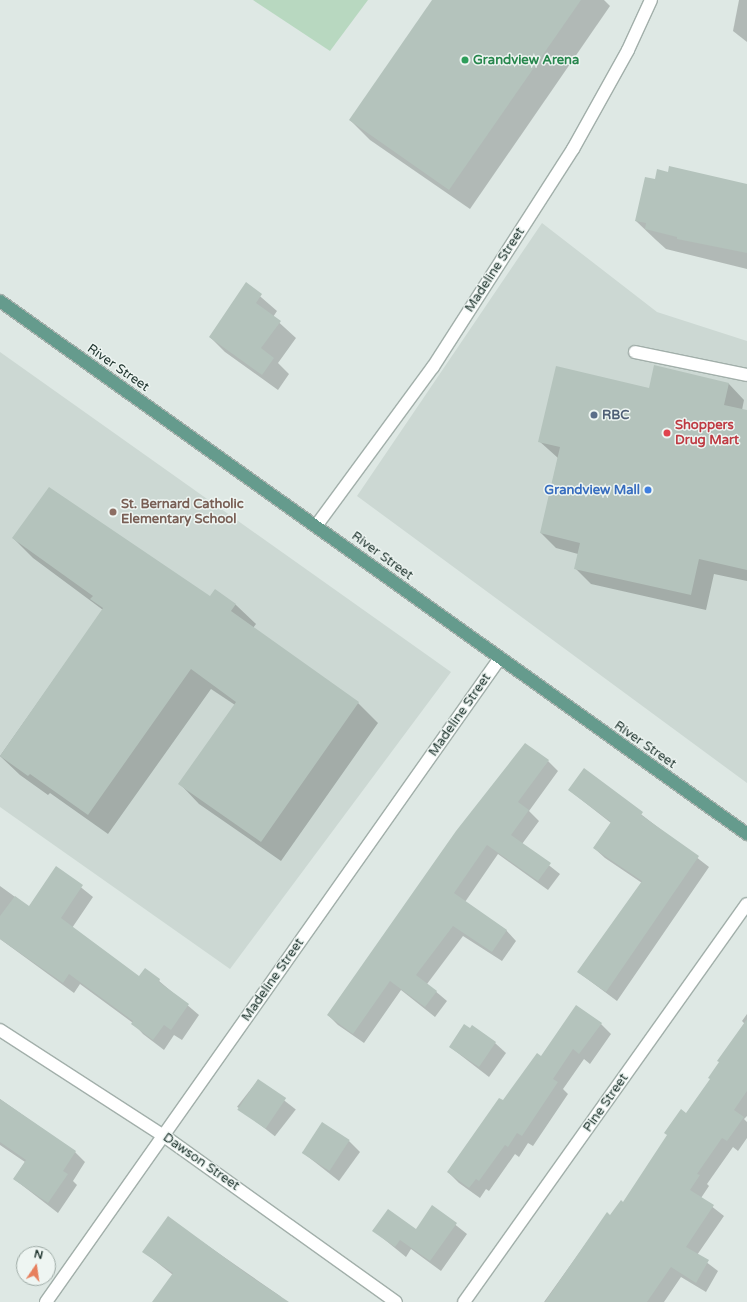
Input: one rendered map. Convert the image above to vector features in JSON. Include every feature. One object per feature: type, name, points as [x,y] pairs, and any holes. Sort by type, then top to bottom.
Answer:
[{"type":"main road","name":"River Street","points":[[0,301],[747,834]]},
{"type":"street","name":"Madeline Street","points":[[316,526],[433,367],[569,156],[628,50],[651,0]]},
{"type":"street","points":[[635,352],[747,375]]},
{"type":"street","name":"Madeline Street","points":[[46,1302],[500,658]]},
{"type":"street","name":"Pine Street","points":[[464,1302],[747,904]]},
{"type":"street","name":"Dawson Street","points":[[0,1030],[164,1136],[396,1302]]},
{"type":"shaded area","points":[[542,223],[657,312],[747,341],[747,783],[357,496]]},
{"type":"shaded area","name":"St. Bernard Catholic Elementary School","points":[[0,352],[451,672],[230,969],[0,807]]},
{"type":"green space","points":[[253,0],[368,0],[330,51]]},
{"type":"building","name":"Grandview Arena","points":[[432,0],[581,0],[449,190],[349,120]]},
{"type":"building","points":[[669,166],[747,184],[747,253],[677,239],[677,237],[645,229],[646,223],[635,221],[645,177],[655,179],[657,169],[668,172]]},
{"type":"building","points":[[246,282],[262,294],[256,303],[281,321],[261,348],[274,358],[262,375],[209,337]]},
{"type":"building","name":"Grandview Mall","points":[[654,365],[729,383],[724,405],[747,410],[747,570],[699,559],[691,595],[574,569],[580,543],[540,533],[560,447],[538,442],[556,366],[649,388]]},
{"type":"building","points":[[49,487],[210,596],[215,589],[236,604],[231,611],[359,702],[261,842],[178,784],[236,702],[191,669],[88,815],[30,774],[28,776],[0,756],[103,608],[90,599],[93,596],[12,538]]},
{"type":"building","points":[[525,743],[549,760],[518,802],[529,810],[511,835],[551,863],[538,881],[487,845],[454,893],[507,930],[492,952],[453,926],[416,975],[437,991],[425,1007],[390,981],[353,1034],[327,1015],[456,831]]},
{"type":"building","points":[[584,768],[643,812],[641,815],[699,856],[606,992],[577,972],[642,881],[593,848],[611,822],[568,790]]},
{"type":"building","points":[[56,866],[83,885],[61,918],[139,976],[145,968],[160,979],[159,982],[189,1004],[171,1030],[164,1025],[153,1040],[131,1024],[133,1021],[69,974],[63,983],[0,939],[0,916],[15,896],[29,906]]},
{"type":"building","points":[[576,1005],[602,1023],[579,1054],[573,1049],[553,1079],[558,1082],[522,1136],[517,1133],[508,1147],[505,1145],[479,1181],[476,1179],[469,1188],[447,1172],[499,1098],[503,1100],[537,1053],[541,1056]]},
{"type":"building","points":[[747,1019],[747,1091],[734,1110],[744,1117],[727,1141],[722,1138],[697,1174],[700,1175],[690,1190],[714,1205],[686,1247],[709,1260],[696,1283],[671,1267],[647,1302],[545,1302],[607,1212],[610,1215],[621,1200],[623,1202],[667,1135],[664,1133],[681,1109],[686,1113],[710,1079],[708,1078],[719,1062],[717,1061]]},
{"type":"building","points":[[464,1024],[470,1028],[472,1025],[496,1042],[479,1067],[449,1047]]},
{"type":"building","points":[[258,1079],[286,1098],[265,1129],[237,1110]]},
{"type":"building","points":[[0,1099],[76,1151],[63,1171],[68,1174],[48,1203],[13,1179],[26,1160],[0,1142]]},
{"type":"building","points":[[322,1122],[350,1140],[330,1171],[302,1153]]},
{"type":"building","points":[[432,1205],[457,1223],[430,1261],[400,1240],[395,1247],[372,1231],[388,1209],[416,1229]]},
{"type":"building","points":[[168,1216],[247,1274],[289,1302],[152,1302],[173,1273],[142,1252]]},
{"type":"place","name":"Grandview Arena","points":[[465,60]]},
{"type":"place","name":"RBC","points":[[594,415]]},
{"type":"place","name":"Shoppers Drug Mart","points":[[667,433]]},
{"type":"place","name":"Grandview Mall","points":[[648,490]]},
{"type":"place","name":"St. Bernard Catholic Elementary School","points":[[113,512]]}]
